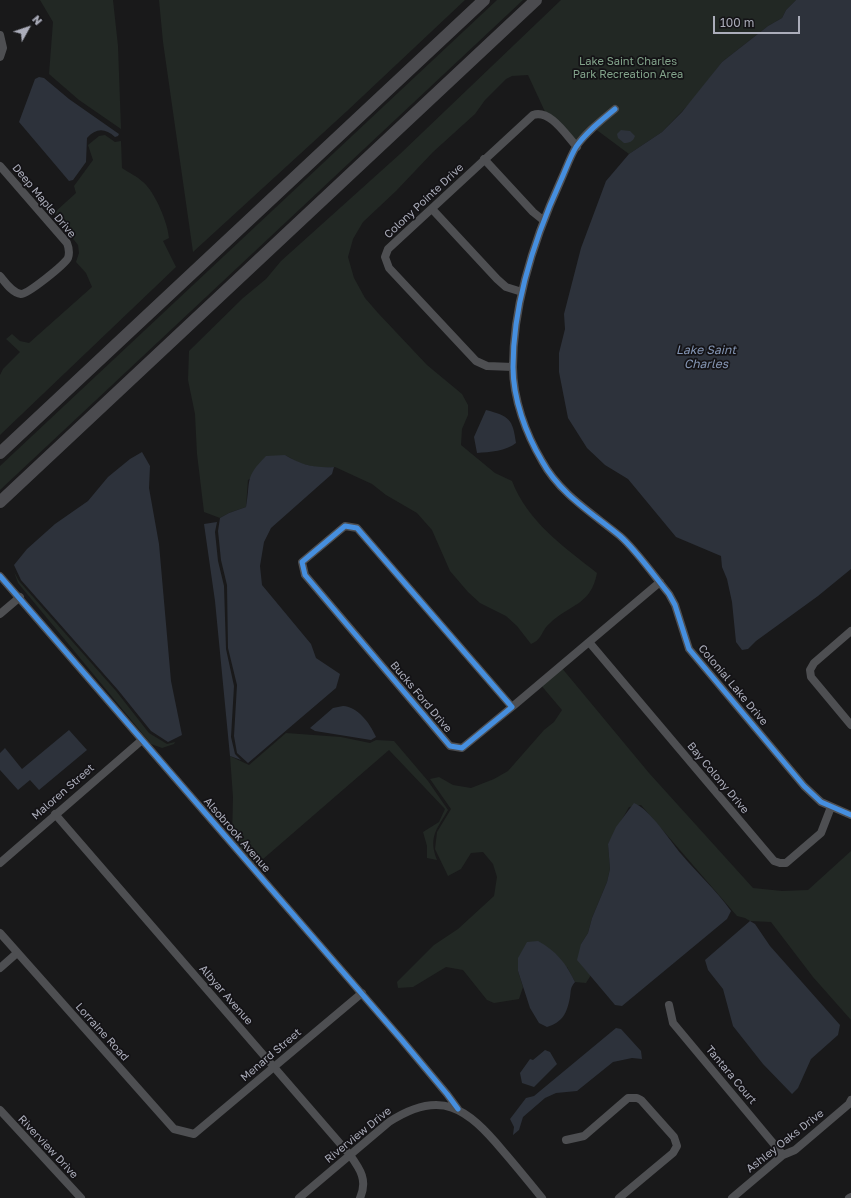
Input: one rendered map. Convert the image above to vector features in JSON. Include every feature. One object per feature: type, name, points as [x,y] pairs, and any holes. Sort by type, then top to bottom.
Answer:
[{"type":"highway","points":[[0,453],[484,0]]},
{"type":"highway","points":[[0,502],[536,0]]},
{"type":"street","points":[[0,35],[3,48],[0,57]]},
{"type":"street","name":"Colonial Lake Drive","points":[[615,109],[577,147],[543,220],[522,292],[516,328],[513,367],[518,402],[524,424],[542,462],[575,501],[621,537],[660,582],[675,605],[689,648],[804,786],[821,802],[851,815]]},
{"type":"street","name":"Colony Pointe Drive","points":[[513,367],[487,366],[476,361],[389,268],[385,257],[388,249],[533,115],[540,112],[547,116],[577,147]]},
{"type":"street","points":[[484,159],[533,212],[543,220]]},
{"type":"street","name":"Deep Maple Drive","points":[[0,166],[67,243],[70,250],[67,259],[28,292],[20,294],[12,290],[0,276]]},
{"type":"street","points":[[432,209],[497,279],[506,287],[522,292]]},
{"type":"street","name":"Bucks Ford Drive","points":[[512,707],[357,528],[345,526],[302,562],[305,574],[450,746],[462,748],[512,707],[660,582]]},
{"type":"street","name":"Alsobrook Avenue","points":[[0,576],[20,597],[362,994],[458,1109]]},
{"type":"street","points":[[0,614],[20,597]]},
{"type":"street","points":[[851,632],[814,663],[810,670],[811,677],[851,725]]},
{"type":"street","name":"Bay Colony Drive","points":[[589,642],[774,861],[786,863],[821,833],[830,807]]},
{"type":"street","name":"Maloren Street","points":[[0,862],[142,740]]},
{"type":"street","name":"Albyar Avenue","points":[[55,814],[350,1155],[360,1169],[364,1181],[360,1198]]},
{"type":"street","name":"Lorraine Road","points":[[0,933],[174,1129],[194,1134]]},
{"type":"street","points":[[0,968],[17,953]]},
{"type":"street","name":"Menard Street","points":[[194,1134],[362,994]]},
{"type":"street","name":"Tantara Court","points":[[669,1005],[673,1023],[783,1155]]},
{"type":"street","points":[[566,1140],[584,1136],[628,1098],[637,1098],[641,1100],[674,1137],[677,1146],[673,1153],[620,1198]]},
{"type":"street","name":"Ashley Oaks Drive","points":[[732,1198],[783,1155],[795,1150],[849,1104],[851,1100]]},
{"type":"street","name":"Riverview Drive","points":[[299,1198],[389,1122],[403,1113],[418,1107],[437,1105],[458,1109],[483,1127],[542,1198]]},
{"type":"street","name":"Riverview Drive","points":[[0,1110],[81,1198]]},
{"type":"green space","points":[[40,0],[113,0],[118,46],[121,129],[79,100],[49,74],[53,22]]},
{"type":"green space","points":[[159,0],[465,0],[347,111],[193,252],[163,42]]},
{"type":"green space","points":[[497,0],[523,0],[0,490],[0,466]]},
{"type":"green space","name":"Lake Saint Charles Park Recreation Area","points":[[561,0],[796,0],[786,10],[782,18],[768,26],[722,62],[693,100],[662,132],[629,154],[594,128],[577,147],[547,116],[528,75],[512,76],[506,79],[485,100],[475,114],[433,152],[396,191],[363,222],[353,239],[348,257],[354,278],[365,298],[427,365],[462,394],[468,405],[468,415],[462,429],[461,445],[495,473],[512,481],[527,509],[537,521],[560,543],[597,573],[590,592],[578,603],[557,617],[546,627],[538,640],[531,644],[517,626],[506,616],[480,603],[468,592],[450,571],[432,530],[417,513],[386,495],[372,484],[335,467],[319,468],[299,463],[285,455],[248,480],[246,507],[220,518],[204,512],[197,454],[195,414],[188,380],[189,351],[243,298],[266,279],[281,261],[400,154]]},
{"type":"green space","points":[[105,135],[115,142],[121,141],[122,168],[143,182],[156,200],[168,232],[169,238],[163,241],[176,267],[0,435],[0,375],[3,369],[20,352],[6,339],[12,334],[20,341],[29,343],[92,287],[86,273],[76,262],[79,253],[78,245],[55,216],[55,212],[76,193],[74,186],[93,160],[88,145],[99,136]]},
{"type":"green space","points":[[14,572],[19,581],[116,691],[149,733],[167,744],[175,742],[174,744],[162,748],[151,744],[18,583]]},
{"type":"green space","points":[[561,667],[649,773],[753,888],[782,891],[808,890],[851,851],[851,1020],[813,977],[771,922],[750,921],[737,916],[641,805],[629,807],[608,844],[610,869],[607,882],[592,918],[588,933],[581,944],[583,967],[591,975],[586,983],[575,982],[567,967],[518,971],[523,987],[519,999],[494,1003],[487,1000],[463,970],[446,967],[413,987],[398,988],[397,982],[434,945],[458,929],[494,896],[497,877],[493,864],[483,852],[471,853],[461,869],[448,876],[435,849],[437,832],[451,809],[430,779],[439,777],[453,785],[471,788],[494,779],[508,771],[544,730],[554,722],[562,710],[540,684]]},
{"type":"green space","points":[[286,733],[341,737],[370,743],[376,740],[394,741],[428,781],[448,810],[435,834],[433,845],[437,860],[427,858],[427,846],[423,832],[439,822],[445,809],[389,750],[255,866],[232,839],[233,797],[230,756],[249,765]]},
{"type":"water","name":"Lake Saint Charles","points":[[796,0],[851,0],[851,569],[818,596],[756,641],[748,649],[742,650],[736,642],[732,602],[727,579],[722,567],[721,556],[676,537],[628,479],[605,465],[587,448],[568,418],[559,372],[559,353],[565,329],[564,314],[581,248],[606,181],[629,154],[662,132],[682,112],[722,62],[768,26],[782,18],[786,10]]},
{"type":"water","points":[[39,77],[44,78],[69,99],[119,134],[115,137],[108,132],[101,130],[94,132],[87,138],[86,162],[73,180],[69,181],[19,122],[35,79]]},
{"type":"water","points":[[621,130],[630,131],[635,136],[633,140],[624,143],[618,138],[617,134]]},
{"type":"water","points":[[486,410],[500,414],[508,420],[513,429],[516,443],[512,446],[492,452],[477,453],[474,437]]},
{"type":"water","points":[[142,452],[150,466],[149,488],[159,544],[171,681],[182,735],[168,742],[151,731],[118,690],[21,580],[14,565],[27,549],[55,524],[88,501],[108,477],[130,459]]},
{"type":"water","points":[[285,455],[308,465],[334,467],[332,474],[271,528],[264,542],[260,566],[262,585],[311,644],[316,658],[340,674],[336,688],[248,763],[237,753],[234,736],[237,685],[228,648],[227,585],[221,560],[218,531],[220,518],[246,507],[251,475],[259,463],[266,456]]},
{"type":"water","points":[[217,522],[215,532],[218,561],[224,586],[226,649],[234,686],[231,737],[235,754],[241,760],[230,756],[215,601],[204,524]]},
{"type":"water","points":[[343,706],[354,709],[363,717],[376,737],[371,740],[315,731],[310,728],[333,708]]},
{"type":"water","points":[[69,730],[87,750],[39,790],[30,780],[18,790],[0,770],[0,753],[5,748],[22,769]]},
{"type":"water","points":[[634,803],[640,806],[653,818],[682,855],[731,911],[727,919],[622,1006],[615,1005],[577,960],[581,944],[588,933],[592,918],[607,882],[610,869],[608,844],[616,827]]},
{"type":"water","points":[[750,921],[755,924],[770,946],[840,1025],[838,1035],[811,1059],[798,1088],[792,1094],[763,1064],[733,1026],[723,989],[708,970],[705,960]]},
{"type":"water","points":[[538,941],[560,958],[575,982],[571,988],[566,1012],[561,1020],[547,1027],[539,1023],[530,1008],[518,971],[518,958],[527,942]]},
{"type":"water","points":[[616,1028],[621,1029],[641,1051],[642,1059],[632,1058],[613,1062],[577,1091],[556,1093],[545,1098],[523,1117],[519,1130],[513,1135],[514,1127],[510,1119],[526,1098],[534,1096]]},
{"type":"water","points":[[545,1050],[550,1052],[557,1064],[534,1087],[522,1083],[520,1073],[530,1059],[533,1060]]},
{"type":"cycle path","points":[[615,109],[589,131],[576,147],[551,202],[534,247],[527,271],[517,319],[513,367],[515,391],[526,428],[536,451],[549,473],[577,502],[626,542],[669,594],[675,605],[689,649],[804,786],[821,802],[851,815]]},
{"type":"cycle path","points":[[345,526],[357,528],[512,707],[462,748],[450,746],[305,575],[302,562],[345,526]]},
{"type":"cycle path","points":[[0,576],[401,1039],[458,1109]]}]
